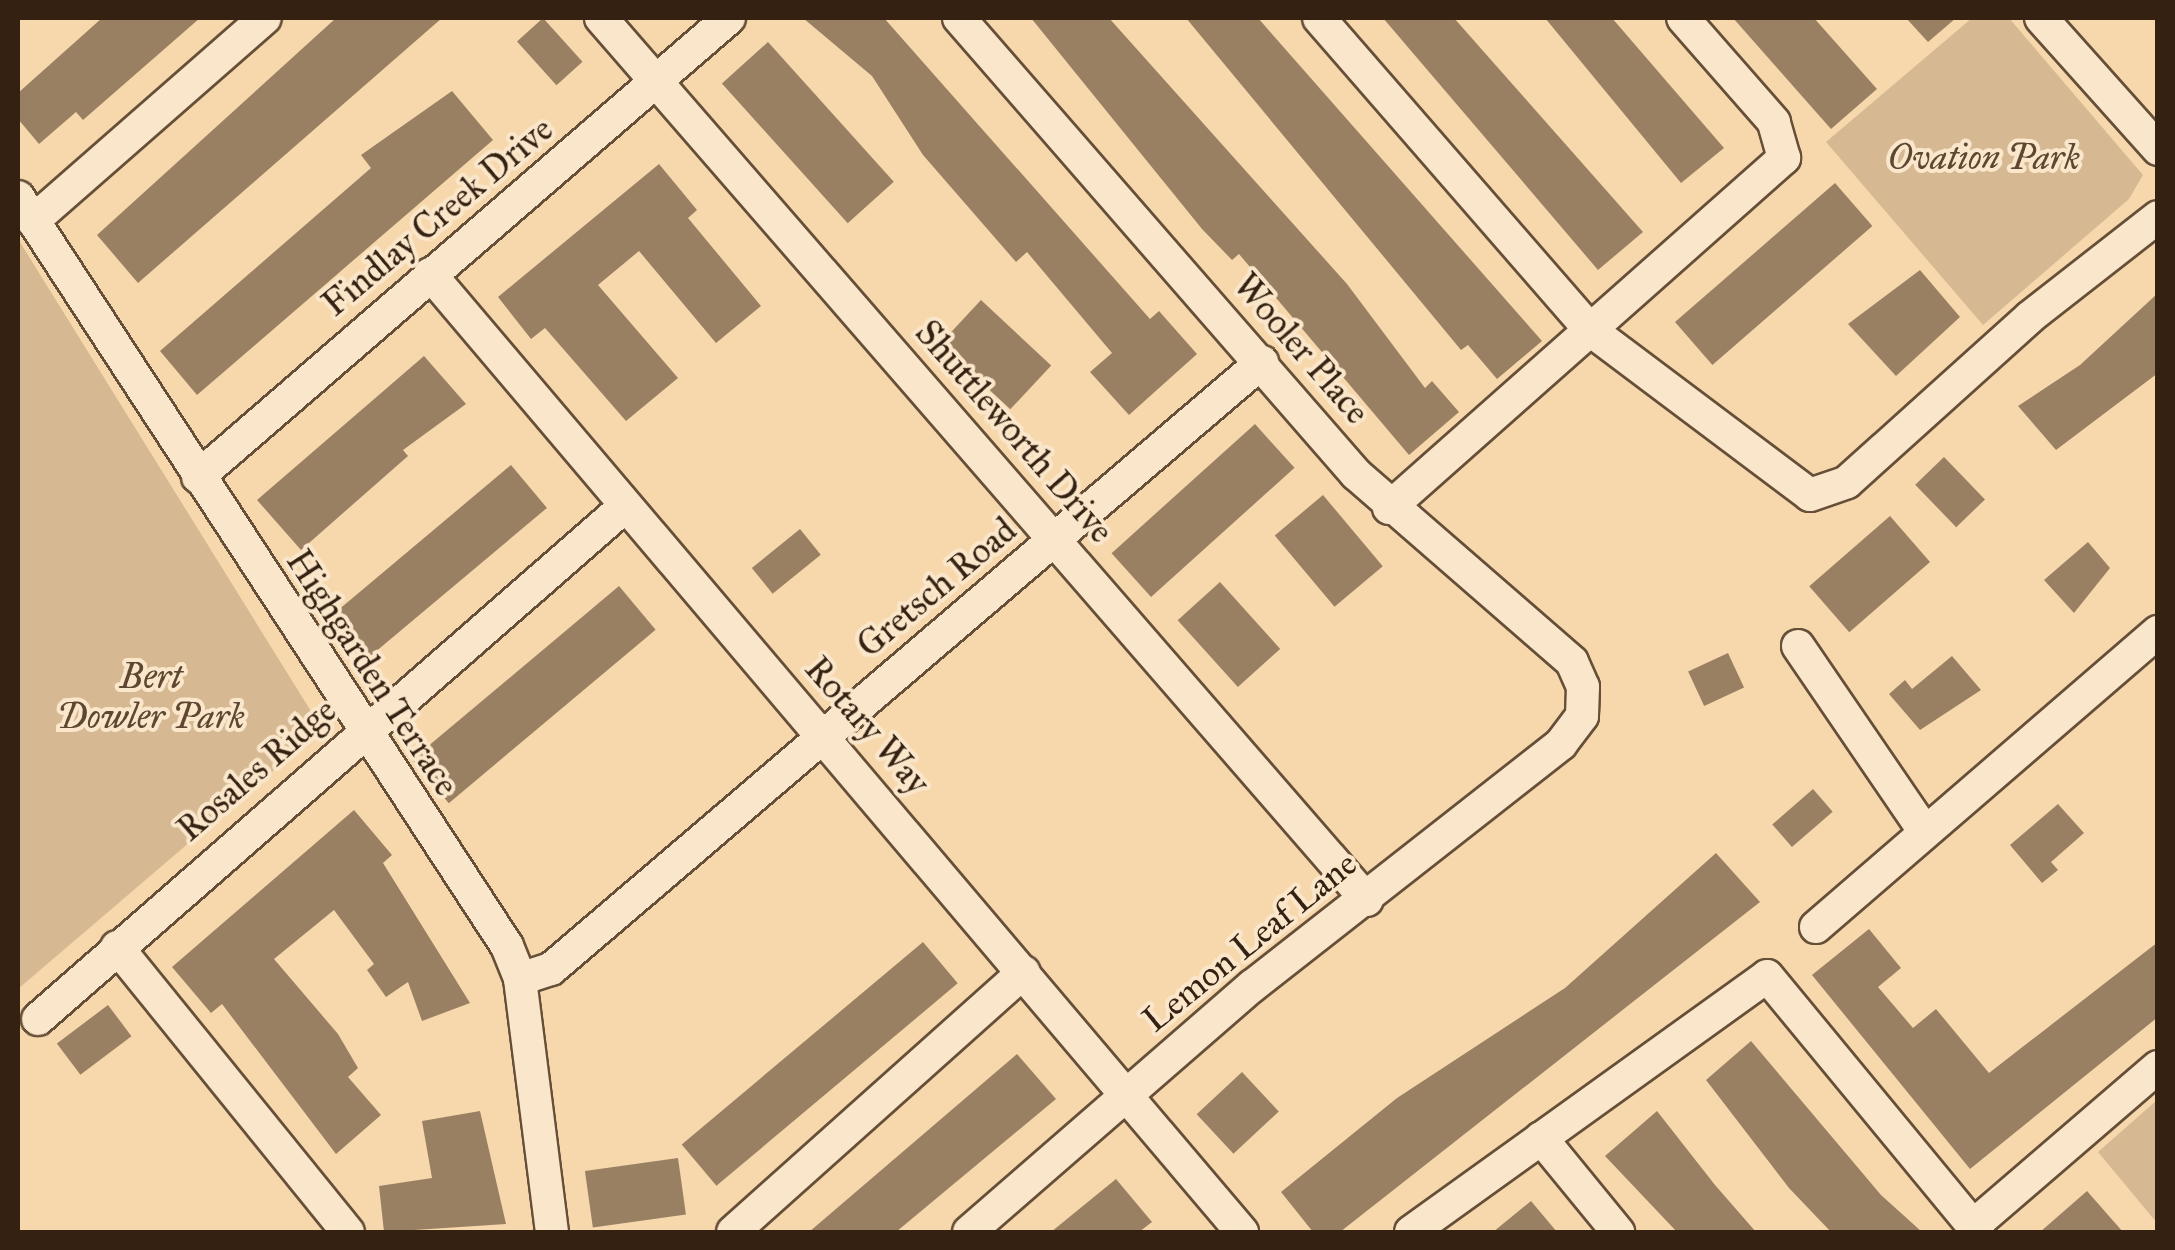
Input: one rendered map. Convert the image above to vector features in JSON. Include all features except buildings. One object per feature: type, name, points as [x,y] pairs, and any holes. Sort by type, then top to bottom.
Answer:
[{"type":"street","points":[[25,209],[265,18]]},
{"type":"street","name":"Shuttleworth Drive","points":[[600,18],[1368,900]]},
{"type":"street","name":"Findlay Creek Drive","points":[[198,477],[729,18]]},
{"type":"street","name":"Wooler Place","points":[[959,18],[1389,508],[1572,662],[1582,716]]},
{"type":"street","points":[[1319,18],[1589,329],[1764,468],[1826,496],[2158,217]]},
{"type":"street","points":[[1389,508],[1784,158],[1774,122],[1683,18]]},
{"type":"street","points":[[2041,18],[2158,149]]},
{"type":"street","name":"Highgarden Terrace","points":[[25,209],[360,732],[507,946],[520,979],[552,1232]]},
{"type":"street","name":"Rotary Way","points":[[430,274],[1242,1232]]},
{"type":"street","name":"Gretsch Road","points":[[520,979],[551,969],[1262,362]]},
{"type":"street","name":"Rosales Ridge","points":[[38,1019],[360,732],[624,507]]},
{"type":"street","points":[[1816,926],[2158,632]]},
{"type":"street","points":[[1798,646],[1924,831]]},
{"type":"street","name":"Lemon Leaf Lane","points":[[969,1232],[1128,1093],[1561,744],[1582,716]]},
{"type":"street","points":[[118,947],[348,1232]]},
{"type":"street","points":[[732,1232],[1024,972]]},
{"type":"street","points":[[1410,1232],[1767,976],[1975,1229],[2158,1066]]},
{"type":"street","points":[[1542,1138],[1618,1232]]},
{"type":"green space","name":"Ovation Park","points":[[1972,18],[2009,18],[2143,175],[2129,199],[1983,325],[1826,142]]},
{"type":"green space","name":"Bert Dowler Park","points":[[18,239],[322,729],[18,989]]},
{"type":"green space","points":[[2157,1100],[2157,1223],[2098,1152]]}]
